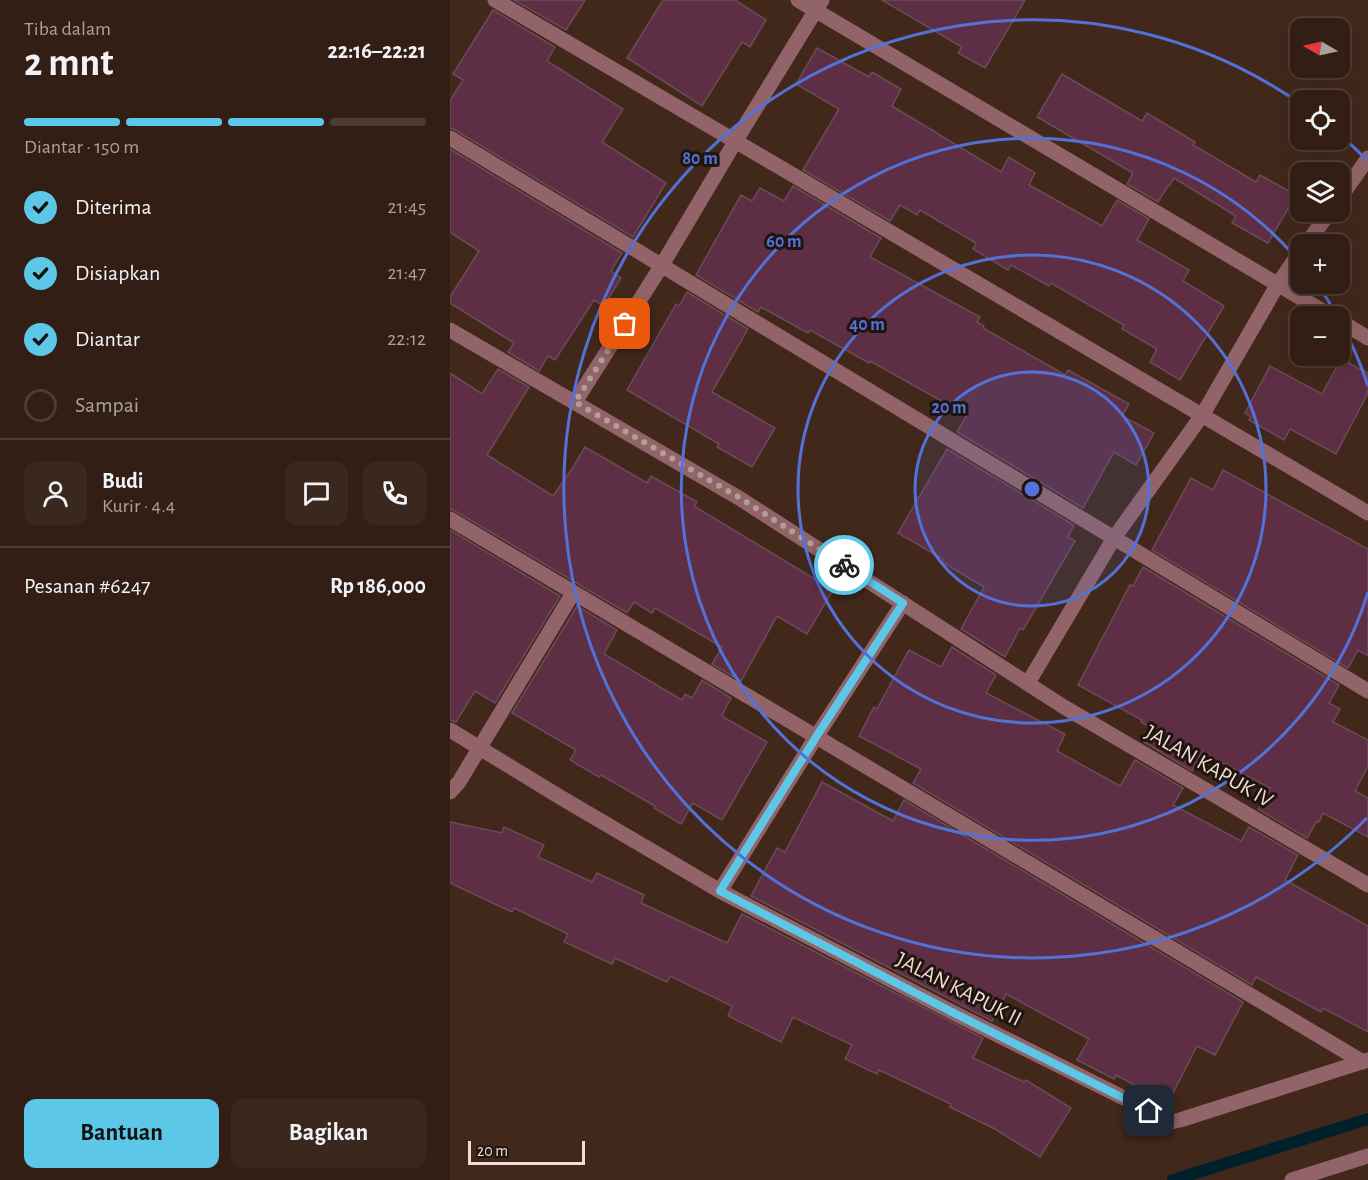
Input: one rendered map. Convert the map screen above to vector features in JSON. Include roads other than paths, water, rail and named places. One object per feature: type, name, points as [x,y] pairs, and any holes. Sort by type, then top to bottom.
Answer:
[{"type":"street","points":[[495,0],[1368,513]]},
{"type":"street","points":[[798,0],[819,5],[1314,306]]},
{"type":"street","points":[[575,402],[662,265],[819,5]]},
{"type":"street","points":[[450,138],[1368,691]]},
{"type":"street","points":[[1350,185],[1366,164]]},
{"type":"street","points":[[1028,683],[1114,538],[1203,414],[1290,267]]},
{"type":"street","points":[[1350,327],[1368,339]]},
{"type":"street","name":"JALAN KAPUK IV","points":[[450,330],[740,498],[1064,707],[1368,885]]},
{"type":"street","points":[[450,519],[1366,1061]]},
{"type":"street","points":[[450,792],[459,782],[573,593]]},
{"type":"street","points":[[720,891],[903,603]]},
{"type":"street","name":"JALAN KAPUK II","points":[[450,730],[720,891],[1164,1120],[1171,1122],[1180,1120],[1366,1061]]},
{"type":"street","points":[[1292,1180],[1368,1156]]},
{"type":"waterway","points":[[1173,1180],[1368,1119]]}]
